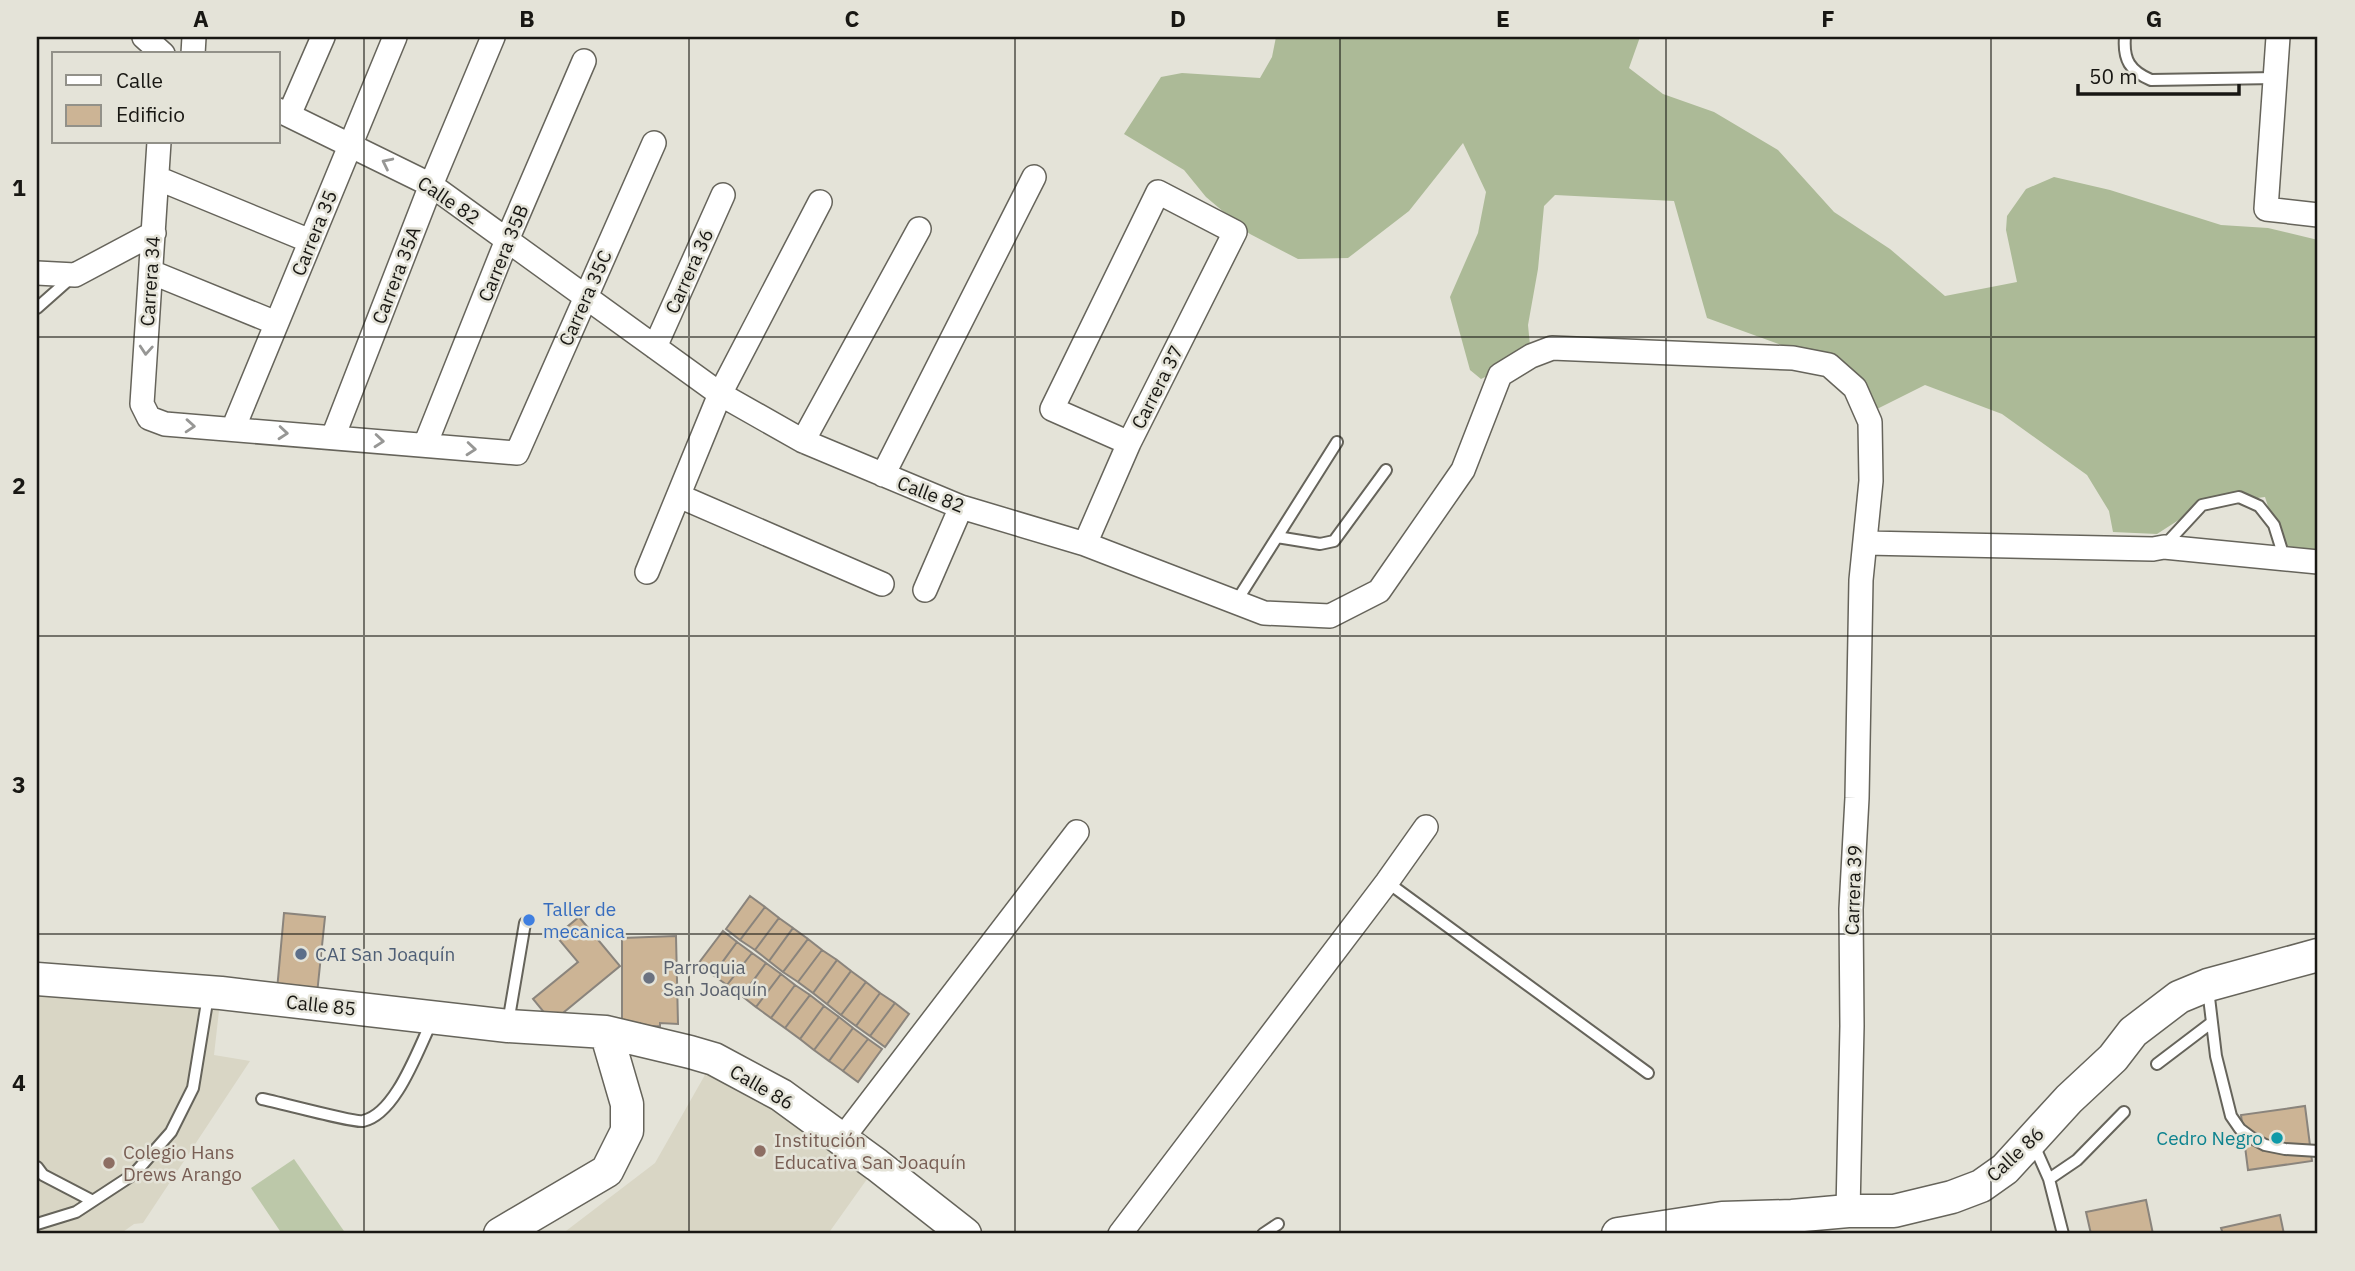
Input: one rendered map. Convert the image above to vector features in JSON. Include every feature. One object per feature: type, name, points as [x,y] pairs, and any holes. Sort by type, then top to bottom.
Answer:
[{"type":"main road","name":"Calle 86","points":[[1618,1234],[1722,1218],[1791,1216],[1854,1223],[1952,1197],[1981,1186],[2005,1168],[2032,1141],[2069,1099],[2113,1058],[2133,1032],[2179,998],[2208,985],[2318,955]]},
{"type":"main road","name":"Calle 85","points":[[37,979],[208,993],[508,1026],[606,1032]]},
{"type":"main road","name":"Calle 86","points":[[606,1032],[714,1059],[781,1095],[965,1234]]},
{"type":"main road","points":[[500,1234],[529,1226],[607,1171],[627,1130],[626,1104],[606,1032]]},
{"type":"street","points":[[144,37],[161,52]]},
{"type":"street","points":[[284,113],[324,37]]},
{"type":"street","name":"Carrera 35","points":[[233,429],[395,37]]},
{"type":"street","name":"Carrera 35A","points":[[333,437],[431,185],[493,37]]},
{"type":"street","points":[[2278,37],[2266,209],[2318,215]]},
{"type":"street","name":"Carrera 35B","points":[[425,445],[507,240],[584,61]]},
{"type":"street","name":"Calle 82","points":[[284,113],[431,185],[720,394],[803,441],[961,507],[1085,544],[1264,613],[1330,617],[1379,592],[1464,470],[1500,375],[1531,356]]},
{"type":"street","name":"Carrera 35C","points":[[425,445],[517,453],[654,143]]},
{"type":"street","name":"Carrera 34","points":[[159,144],[142,404],[149,418],[164,424],[233,429]]},
{"type":"street","points":[[883,475],[1034,177]]},
{"type":"street","points":[[157,178],[310,241]]},
{"type":"street","name":"Carrera 37","points":[[1085,544],[1129,443],[1235,232],[1158,192],[1052,409],[1129,443]]},
{"type":"street","name":"Carrera 36","points":[[655,347],[723,195]]},
{"type":"street","points":[[647,572],[720,394],[820,202]]},
{"type":"street","points":[[803,441],[919,229]]},
{"type":"street","points":[[37,274],[75,275],[154,233]]},
{"type":"street","points":[[151,272],[276,323]]},
{"type":"street","name":"Carrera 39","points":[[1531,356],[1552,348],[1793,358],[1829,365],[1855,388],[1870,422],[1871,481],[1861,580],[1857,798],[1851,909],[1854,1223]]},
{"type":"street","points":[[233,429],[425,445]]},
{"type":"street","points":[[678,496],[882,584]]},
{"type":"street","points":[[925,590],[961,507]]},
{"type":"street","points":[[1866,543],[2153,549],[2164,547],[2318,562]]},
{"type":"street","points":[[1120,1234],[1426,827]]},
{"type":"street","points":[[842,1139],[1077,832]]},
{"type":"lane","points":[[2125,37],[2124,53],[2136,74],[2151,80],[2276,78]]},
{"type":"lane","points":[[37,308],[75,275]]},
{"type":"lane","points":[[1236,602],[1337,442]]},
{"type":"lane","points":[[1277,537],[1320,544],[1334,541],[1386,470]]},
{"type":"lane","points":[[2164,547],[2202,505],[2239,497],[2259,506],[2274,525],[2284,557]]},
{"type":"lane","points":[[1387,882],[1648,1073]]},
{"type":"lane","points":[[508,1026],[525,923]]},
{"type":"lane","points":[[2208,985],[2216,1056],[2231,1116],[2240,1129],[2252,1138],[2276,1147],[2318,1151]]},
{"type":"lane","points":[[37,1224],[76,1212],[134,1174],[172,1132],[193,1087],[208,993]]},
{"type":"lane","points":[[262,1099],[361,1122],[380,1113],[393,1099],[434,1017]]},
{"type":"lane","points":[[2157,1064],[2211,1023]]},
{"type":"lane","points":[[2049,1179],[2077,1160],[2124,1112]]},
{"type":"lane","points":[[2032,1141],[2049,1179],[2063,1234]]},
{"type":"lane","points":[[37,1167],[43,1175],[91,1200]]},
{"type":"lane","points":[[1263,1234],[1278,1224]]},
{"type":"shaded area","name":"Colegio Hans Drews Arango","points":[[37,979],[221,993],[214,1055],[250,1061],[143,1223],[134,1224],[120,1234],[37,1234]]},
{"type":"shaded area","name":"Institución Educativa San Joaquín","points":[[714,1059],[877,1165],[828,1234],[562,1234],[655,1163]]},
{"type":"green space","points":[[1276,37],[1640,37],[1629,68],[1663,94],[1714,112],[1778,150],[1834,212],[1890,249],[1945,296],[2017,282],[2006,230],[2007,216],[2026,189],[2054,177],[2110,190],[2221,225],[2268,228],[2318,240],[2318,561],[2284,557],[2265,497],[2202,505],[2157,534],[2113,532],[2109,511],[2087,475],[2002,414],[1925,385],[1875,410],[1848,369],[1707,318],[1674,201],[1555,195],[1544,206],[1538,269],[1528,325],[1531,356],[1481,379],[1470,370],[1450,297],[1478,233],[1486,192],[1463,143],[1409,211],[1348,258],[1298,259],[1250,234],[1206,197],[1184,170],[1124,134],[1161,77],[1182,73],[1260,78],[1272,57]]},
{"type":"green space","points":[[294,1159],[346,1234],[282,1234],[251,1188]]},
{"type":"building","points":[[750,896],[765,907],[740,940],[726,929]]},
{"type":"building","points":[[765,907],[779,918],[755,950],[740,940]]},
{"type":"building","name":"CAI San Joaquín","points":[[284,913],[325,917],[317,994],[277,990]]},
{"type":"building","points":[[579,917],[620,966],[552,1022],[533,999],[578,962],[556,936]]},
{"type":"building","points":[[779,918],[793,928],[769,961],[755,950]]},
{"type":"building","points":[[793,928],[808,939],[783,972],[769,961]]},
{"type":"building","points":[[723,931],[737,942],[713,975],[698,964]]},
{"type":"building","name":"Parroquia San Joaquín","points":[[676,936],[678,1024],[660,1023],[660,1026],[640,1027],[640,1023],[626,1024],[622,1019],[622,938]]},
{"type":"building","points":[[808,939],[822,950],[798,982],[783,972]]},
{"type":"building","points":[[737,942],[752,953],[727,985],[713,975]]},
{"type":"building","points":[[822,950],[837,960],[813,993],[798,982]]},
{"type":"building","points":[[752,953],[766,963],[742,996],[727,985]]},
{"type":"building","points":[[837,960],[851,971],[827,1004],[813,993]]},
{"type":"building","points":[[766,963],[781,974],[756,1007],[742,996]]},
{"type":"building","points":[[851,971],[866,982],[841,1015],[827,1004]]},
{"type":"building","points":[[781,974],[795,985],[771,1018],[756,1007]]},
{"type":"building","points":[[866,982],[880,993],[856,1026],[841,1015]]},
{"type":"building","points":[[795,985],[810,995],[785,1028],[771,1018]]},
{"type":"building","points":[[880,993],[895,1003],[870,1036],[856,1026]]},
{"type":"building","points":[[810,995],[824,1006],[800,1039],[785,1028]]},
{"type":"building","points":[[895,1003],[909,1014],[885,1047],[870,1036]]},
{"type":"building","points":[[824,1006],[839,1017],[814,1050],[800,1039]]},
{"type":"building","points":[[839,1017],[853,1028],[829,1061],[814,1050]]},
{"type":"building","points":[[853,1028],[868,1039],[843,1071],[829,1061]]},
{"type":"building","points":[[868,1039],[882,1049],[858,1082],[843,1071]]},
{"type":"building","name":"Cedro Negro","points":[[2305,1106],[2312,1161],[2248,1170],[2241,1115]]},
{"type":"building","points":[[2146,1200],[2153,1234],[2091,1234],[2086,1212]]},
{"type":"building","points":[[2280,1215],[2284,1234],[2223,1234],[2221,1228]]},
{"type":"place","name":"Taller de mecanica","points":[[529,920]]},
{"type":"place","name":"CAI San Joaquín","points":[[301,954]]},
{"type":"place","name":"Parroquia San Joaquín","points":[[649,978]]},
{"type":"place","name":"Cedro Negro","points":[[2277,1138]]},
{"type":"place","name":"Institución Educativa San Joaquín","points":[[760,1151]]},
{"type":"place","name":"Colegio Hans Drews Arango","points":[[109,1163]]}]
